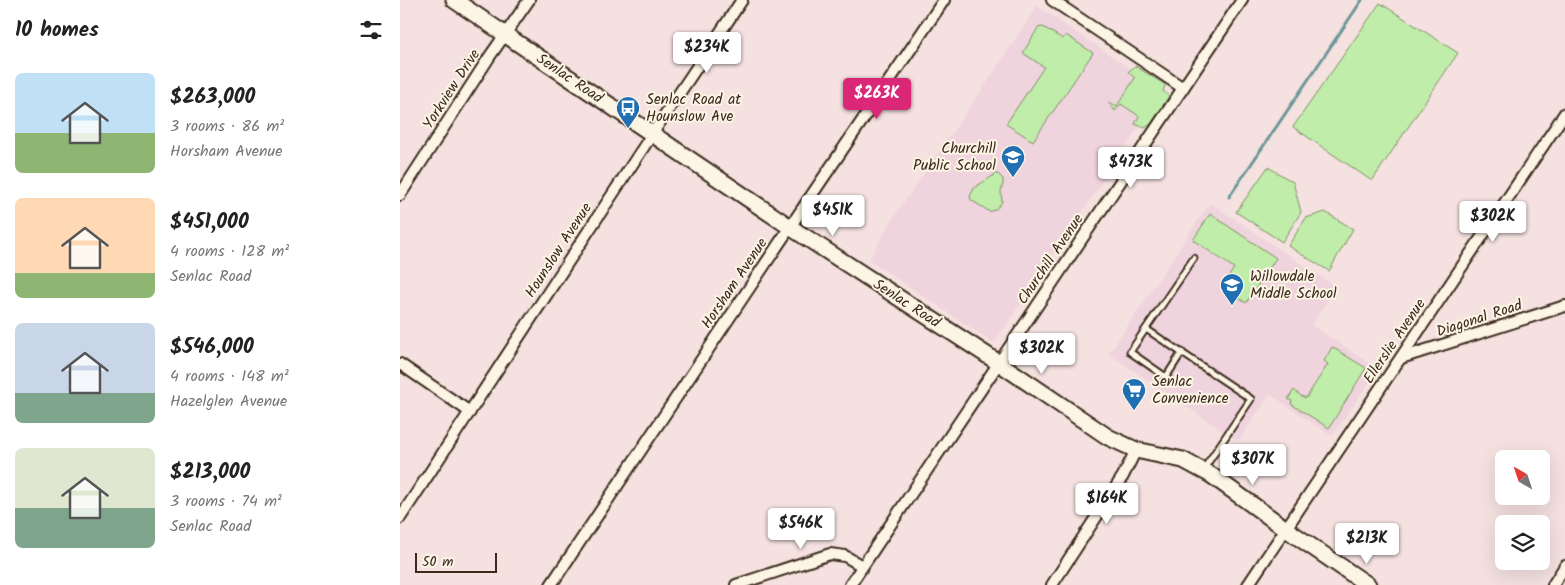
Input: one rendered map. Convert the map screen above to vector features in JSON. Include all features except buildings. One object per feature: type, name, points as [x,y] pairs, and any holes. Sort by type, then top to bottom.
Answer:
[{"type":"street","name":"Senlac Road","points":[[454,0],[790,227],[999,363],[1108,437],[1136,450],[1183,460],[1203,471],[1368,585]]},
{"type":"street","name":"Yorkview Drive","points":[[400,195],[529,0]]},
{"type":"street","name":"Hounslow Avenue","points":[[400,518],[742,0]]},
{"type":"street","name":"Horsham Avenue","points":[[551,585],[944,0]]},
{"type":"street","points":[[1052,0],[1183,88]]},
{"type":"street","name":"Churchill Avenue","points":[[850,585],[1242,0]]},
{"type":"street","name":"Ellerslie Avenue","points":[[1248,585],[1565,113]]},
{"type":"street","name":"Diagonal Road","points":[[1401,358],[1565,306]]},
{"type":"street","points":[[400,364],[470,412]]},
{"type":"street","points":[[1052,585],[1124,476],[1136,450]]},
{"type":"street","points":[[736,585],[828,555],[841,555],[862,566]]},
{"type":"street","points":[[1552,585],[1565,566]]},
{"type":"lane","points":[[1182,352],[1166,377],[1130,352],[1194,258]]},
{"type":"lane","points":[[1146,328],[1251,399],[1203,471]]},
{"type":"shaded area","name":"Churchill Public School","points":[[1037,6],[1163,91],[994,343],[869,260],[894,217],[984,87]]},
{"type":"shaded area","name":"Willowdale Middle School","points":[[1210,203],[1336,287],[1311,325],[1378,369],[1332,436],[1270,394],[1238,441],[1109,354]]},
{"type":"green space","points":[[1380,3],[1458,53],[1372,181],[1293,127]]},
{"type":"green space","points":[[1043,27],[1063,39],[1066,35],[1093,53],[1033,141],[1006,124],[1044,67],[1023,53],[1038,28]]},
{"type":"green space","points":[[1135,66],[1164,84],[1163,91],[1169,96],[1151,124],[1145,128],[1135,124],[1139,116],[1121,104],[1115,111],[1108,102],[1117,106],[1135,78],[1128,72]]},
{"type":"green space","points":[[1268,167],[1293,182],[1301,212],[1282,242],[1236,212]]},
{"type":"green space","points":[[996,174],[1003,179],[1002,202],[996,209],[990,212],[971,200],[970,196],[975,187]]},
{"type":"green space","points":[[1325,212],[1353,229],[1329,271],[1288,246],[1306,218]]},
{"type":"green space","points":[[1210,214],[1276,258],[1246,303],[1222,287],[1234,268],[1193,240]]},
{"type":"green space","points":[[1332,347],[1366,368],[1329,428],[1291,404],[1292,401],[1288,399],[1294,390],[1306,398],[1328,364],[1324,361]]},
{"type":"waterway","points":[[1229,197],[1362,0]]},
{"type":"place","name":"Senlac Road at Hounslow Ave","points":[[628,129]]},
{"type":"place","name":"Churchill Public School","points":[[1013,178]]},
{"type":"place","name":"Willowdale Middle School","points":[[1232,306]]},
{"type":"place","name":"Senlac Convenience","points":[[1134,411]]}]
